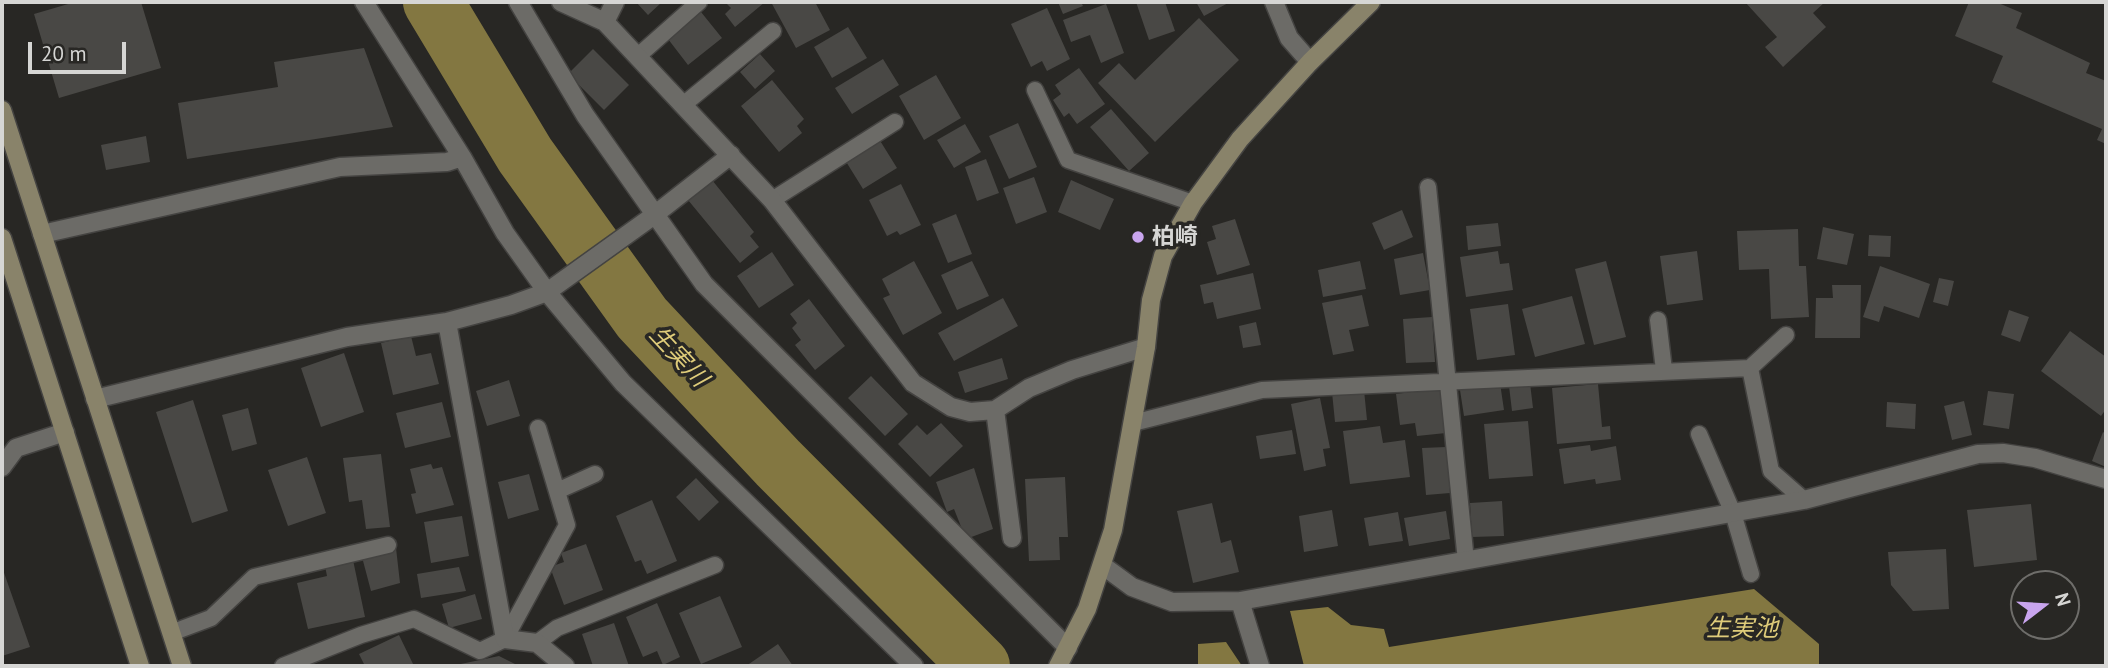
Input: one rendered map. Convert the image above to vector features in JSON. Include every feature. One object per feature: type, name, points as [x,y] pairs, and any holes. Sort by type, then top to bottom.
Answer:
[{"type":"street","points":[[364,2],[462,157],[505,233],[547,292],[623,383],[914,666]]},
{"type":"street","points":[[518,2],[585,115],[653,216],[704,284],[1068,648]]},
{"type":"street","points":[[561,2],[606,22],[772,200],[913,383],[951,407],[970,412],[995,410],[1029,388],[1072,370],[1146,347]]},
{"type":"street","points":[[606,22],[615,2]]},
{"type":"street","points":[[1274,2],[1289,38],[1310,62]]},
{"type":"street","points":[[1058,666],[1087,609],[1113,530],[1146,347],[1151,300],[1163,256],[1193,203],[1240,139],[1310,62],[1371,2]]},
{"type":"street","points":[[2,110],[182,666]]},
{"type":"street","points":[[95,400],[347,337],[447,321],[512,305],[547,292],[653,216],[731,155]]},
{"type":"street","points":[[42,234],[340,167],[447,162],[462,157]]},
{"type":"street","points":[[2,237],[140,666]]},
{"type":"street","points":[[447,321],[505,639],[537,643],[565,666]]},
{"type":"street","points":[[995,410],[1012,538]]},
{"type":"street","points":[[2,467],[16,448],[65,432]]},
{"type":"street","points":[[1102,565],[1132,587],[1172,602],[1240,601],[1804,500],[1978,454],[2003,453],[2035,458],[2106,479]]},
{"type":"street","points":[[1240,601],[1260,666]]},
{"type":"lane","points":[[638,56],[699,2]]},
{"type":"lane","points":[[683,105],[773,31]]},
{"type":"lane","points":[[1035,90],[1068,160],[1193,203]]},
{"type":"lane","points":[[772,200],[895,122]]},
{"type":"lane","points":[[1428,187],[1466,561]]},
{"type":"lane","points":[[1658,320],[1664,370]]},
{"type":"lane","points":[[1133,423],[1262,390],[1749,368],[1786,335]]},
{"type":"lane","points":[[1749,368],[1771,471],[1804,500]]},
{"type":"lane","points":[[283,666],[361,635],[414,619],[480,651],[505,639],[567,525],[538,428]]},
{"type":"lane","points":[[1699,434],[1733,513],[1751,574]]},
{"type":"lane","points":[[557,491],[595,474]]},
{"type":"lane","points":[[171,633],[211,618],[254,577],[388,545]]},
{"type":"lane","points":[[537,643],[557,628],[715,565]]},
{"type":"water","name":"生実池","points":[[1754,589],[1819,644],[1819,666],[1304,666],[1290,611],[1328,607],[1351,625],[1384,629],[1389,647]]},
{"type":"water","points":[[1226,642],[1242,666],[1198,666],[1198,644]]},
{"type":"building","points":[[75,2],[141,2],[161,68],[59,98],[34,14]]},
{"type":"building","points":[[636,2],[662,2],[648,15]]},
{"type":"building","points":[[725,2],[765,2],[735,27],[725,14],[731,8]]},
{"type":"building","points":[[771,2],[815,2],[830,30],[796,48]]},
{"type":"building","points":[[1058,2],[1081,2],[1083,6],[1063,14]]},
{"type":"building","points":[[1136,2],[1165,2],[1175,31],[1149,40]]},
{"type":"building","points":[[1196,2],[1230,2],[1204,16]]},
{"type":"building","points":[[1745,2],[1825,2],[1813,13],[1826,27],[1783,67],[1765,47],[1777,37]]},
{"type":"building","points":[[1969,2],[1996,2],[2022,13],[2016,28],[2090,63],[2086,73],[2106,81],[2106,144],[2097,140],[2102,129],[1992,82],[2003,56],[1955,36]]},
{"type":"building","points":[[1106,4],[1124,53],[1101,63],[1090,35],[1071,42],[1063,20]]},
{"type":"building","points":[[1047,8],[1070,59],[1047,71],[1042,61],[1031,67],[1011,24]]},
{"type":"building","points":[[701,12],[722,38],[688,65],[668,39]]},
{"type":"building","points":[[1199,18],[1239,60],[1155,142],[1098,83],[1119,63],[1135,80]]},
{"type":"building","points":[[848,27],[867,58],[832,78],[814,47]]},
{"type":"building","points":[[364,48],[393,127],[187,159],[178,103],[278,87],[274,62]]},
{"type":"building","points":[[593,49],[629,85],[604,110],[568,74]]},
{"type":"building","points":[[760,54],[775,71],[755,89],[740,72]]},
{"type":"building","points":[[883,59],[899,85],[852,114],[835,88]]},
{"type":"building","points":[[1079,68],[1105,104],[1077,124],[1069,113],[1064,117],[1053,100],[1061,94],[1055,85]]},
{"type":"building","points":[[936,75],[961,118],[924,140],[899,96]]},
{"type":"building","points":[[772,80],[804,119],[797,126],[802,133],[779,152],[741,106]]},
{"type":"building","points":[[1111,109],[1149,153],[1129,171],[1090,127]]},
{"type":"building","points":[[1018,123],[1037,167],[1009,179],[989,136]]},
{"type":"building","points":[[965,124],[981,152],[954,168],[937,140]]},
{"type":"building","points":[[146,136],[150,162],[106,170],[101,145]]},
{"type":"building","points":[[879,139],[897,168],[863,189],[845,160]]},
{"type":"building","points":[[986,159],[999,193],[977,201],[965,167]]},
{"type":"building","points":[[1034,177],[1047,212],[1016,224],[1003,188]]},
{"type":"building","points":[[712,180],[754,232],[750,236],[759,247],[740,263],[688,200]]},
{"type":"building","points":[[1071,180],[1114,199],[1100,230],[1058,212]]},
{"type":"building","points":[[901,184],[921,225],[900,235],[897,231],[887,236],[869,200]]},
{"type":"building","points":[[1402,210],[1413,237],[1384,250],[1372,223]]},
{"type":"building","points":[[956,214],[972,254],[948,263],[932,224]]},
{"type":"building","points":[[1235,219],[1250,265],[1217,275],[1207,242],[1216,239],[1212,226]]},
{"type":"building","points":[[1498,223],[1501,246],[1468,250],[1466,226]]},
{"type":"building","points":[[1823,227],[1854,234],[1847,265],[1817,259]]},
{"type":"building","points":[[1798,229],[1799,266],[1806,266],[1809,317],[1771,319],[1769,269],[1739,270],[1737,231]]},
{"type":"building","points":[[1869,235],[1891,236],[1890,257],[1868,256]]},
{"type":"building","points":[[1498,251],[1500,264],[1509,263],[1513,290],[1466,297],[1460,257]]},
{"type":"building","points":[[1697,251],[1703,300],[1667,305],[1660,256]]},
{"type":"building","points":[[772,252],[794,285],[759,308],[737,276]]},
{"type":"building","points":[[1423,253],[1430,290],[1400,295],[1394,259]]},
{"type":"building","points":[[914,261],[942,313],[903,335],[883,298],[890,295],[882,279]]},
{"type":"building","points":[[972,261],[989,296],[957,310],[941,275]]},
{"type":"building","points":[[1360,261],[1366,289],[1323,297],[1318,270]]},
{"type":"building","points":[[1606,261],[1626,337],[1594,345],[1575,269]]},
{"type":"building","points":[[1880,266],[1930,284],[1919,318],[1884,306],[1879,322],[1863,317]]},
{"type":"building","points":[[1253,273],[1261,309],[1217,319],[1213,302],[1204,304],[1200,285]]},
{"type":"building","points":[[1939,278],[1954,281],[1948,306],[1933,302]]},
{"type":"building","points":[[1832,285],[1861,285],[1860,338],[1815,338],[1816,298],[1833,298]]},
{"type":"building","points":[[1362,295],[1369,326],[1349,330],[1354,351],[1333,355],[1322,303]]},
{"type":"building","points":[[1572,296],[1585,344],[1535,357],[1522,309]]},
{"type":"building","points":[[1003,298],[1018,326],[954,361],[938,333]]},
{"type":"building","points":[[809,299],[845,346],[815,370],[795,345],[801,340],[792,328],[797,323],[790,314]]},
{"type":"building","points":[[1508,304],[1515,355],[1477,360],[1470,309]]},
{"type":"building","points":[[2009,310],[2029,317],[2020,342],[2001,335]]},
{"type":"building","points":[[1432,317],[1435,362],[1406,363],[1403,319]]},
{"type":"building","points":[[1256,322],[1261,345],[1243,348],[1239,326]]},
{"type":"building","points":[[2070,331],[2106,357],[2106,409],[2101,416],[2041,371]]},
{"type":"building","points":[[411,336],[416,356],[431,353],[439,384],[393,395],[381,343]]},
{"type":"building","points":[[344,353],[364,412],[321,427],[301,368]]},
{"type":"building","points":[[1002,358],[1008,379],[965,393],[958,372]]},
{"type":"building","points":[[871,376],[908,414],[885,436],[848,398]]},
{"type":"building","points":[[509,380],[520,416],[487,426],[476,391]]},
{"type":"building","points":[[1500,383],[1504,410],[1464,416],[1460,390]]},
{"type":"building","points":[[1530,383],[1533,408],[1512,411],[1509,386]]},
{"type":"building","points":[[1598,384],[1602,427],[1610,426],[1611,439],[1557,444],[1552,388]]},
{"type":"building","points":[[1441,388],[1446,433],[1417,436],[1415,423],[1400,425],[1396,394]]},
{"type":"building","points":[[1364,390],[1367,420],[1335,422],[1332,392]]},
{"type":"building","points":[[1988,391],[2014,394],[2009,429],[1983,425]]},
{"type":"building","points":[[1320,398],[1330,448],[1323,449],[1326,466],[1304,471],[1291,404]]},
{"type":"building","points":[[193,400],[228,511],[192,523],[156,412]]},
{"type":"building","points":[[1964,401],[1972,435],[1952,440],[1944,406]]},
{"type":"building","points":[[442,402],[451,437],[405,448],[396,413]]},
{"type":"building","points":[[1887,402],[1916,404],[1915,429],[1886,427]]},
{"type":"building","points":[[248,408],[257,444],[232,451],[222,415]]},
{"type":"building","points":[[1528,421],[1533,476],[1489,479],[1484,424]]},
{"type":"building","points":[[941,423],[963,446],[930,477],[898,444],[917,425],[927,435]]},
{"type":"building","points":[[1380,426],[1383,443],[1405,440],[1410,477],[1350,484],[1343,431]]},
{"type":"building","points":[[1292,430],[1296,454],[1260,459],[1256,436]]},
{"type":"building","points":[[2103,432],[2106,434],[2106,467],[2092,461]]},
{"type":"building","points":[[1590,445],[1591,451],[1616,446],[1621,480],[1596,484],[1595,479],[1564,484],[1559,449]]},
{"type":"building","points":[[1446,447],[1450,493],[1426,495],[1422,448]]},
{"type":"building","points":[[381,454],[390,527],[366,529],[362,500],[349,502],[343,458]]},
{"type":"building","points":[[307,457],[326,513],[288,526],[268,470]]},
{"type":"building","points":[[431,464],[433,469],[442,467],[454,505],[416,514],[411,494],[416,493],[410,469]]},
{"type":"building","points":[[974,468],[993,529],[966,539],[954,509],[947,512],[936,482]]},
{"type":"building","points":[[529,474],[539,510],[508,519],[498,482]]},
{"type":"building","points":[[1065,477],[1068,537],[1059,537],[1060,560],[1029,561],[1025,479]]},
{"type":"building","points":[[696,478],[719,502],[699,521],[676,497]]},
{"type":"building","points":[[652,500],[677,561],[647,574],[641,560],[635,562],[616,516]]},
{"type":"building","points":[[1502,501],[1504,536],[1472,537],[1470,503]]},
{"type":"building","points":[[1212,503],[1221,543],[1231,540],[1239,572],[1193,583],[1177,511]]},
{"type":"building","points":[[2031,504],[2037,560],[1974,567],[1967,510]]},
{"type":"building","points":[[1332,510],[1338,546],[1304,552],[1299,516]]},
{"type":"building","points":[[1446,511],[1450,539],[1409,546],[1404,518]]},
{"type":"building","points":[[1398,512],[1403,541],[1369,546],[1364,518]]},
{"type":"building","points":[[462,516],[469,556],[431,563],[424,522]]},
{"type":"building","points":[[586,544],[603,590],[564,605],[550,567],[564,562],[561,553]]},
{"type":"building","points":[[396,548],[400,583],[371,591],[362,557]]},
{"type":"building","points":[[1946,549],[1949,609],[1913,611],[1891,585],[1888,552]]},
{"type":"building","points":[[353,560],[365,617],[308,629],[297,583],[327,576],[325,566]]},
{"type":"building","points":[[2,567],[30,647],[2,656]]},
{"type":"building","points":[[459,567],[466,591],[421,598],[417,574]]},
{"type":"building","points":[[475,594],[482,619],[449,628],[442,604]]},
{"type":"building","points":[[720,596],[742,647],[701,664],[679,613]]},
{"type":"building","points":[[657,603],[680,657],[663,665],[657,651],[643,657],[626,617]]},
{"type":"building","points":[[614,623],[629,666],[593,666],[582,634]]},
{"type":"building","points":[[399,635],[414,666],[365,666],[359,654]]},
{"type":"building","points":[[778,644],[793,666],[746,666]]},
{"type":"building","points":[[499,656],[519,666],[456,665]]},
{"type":"waterway","name":"生実川","points":[[433,2],[525,155],[642,318],[778,463],[980,666]]},
{"type":"place","name":"柏崎","points":[[1138,237]]}]
